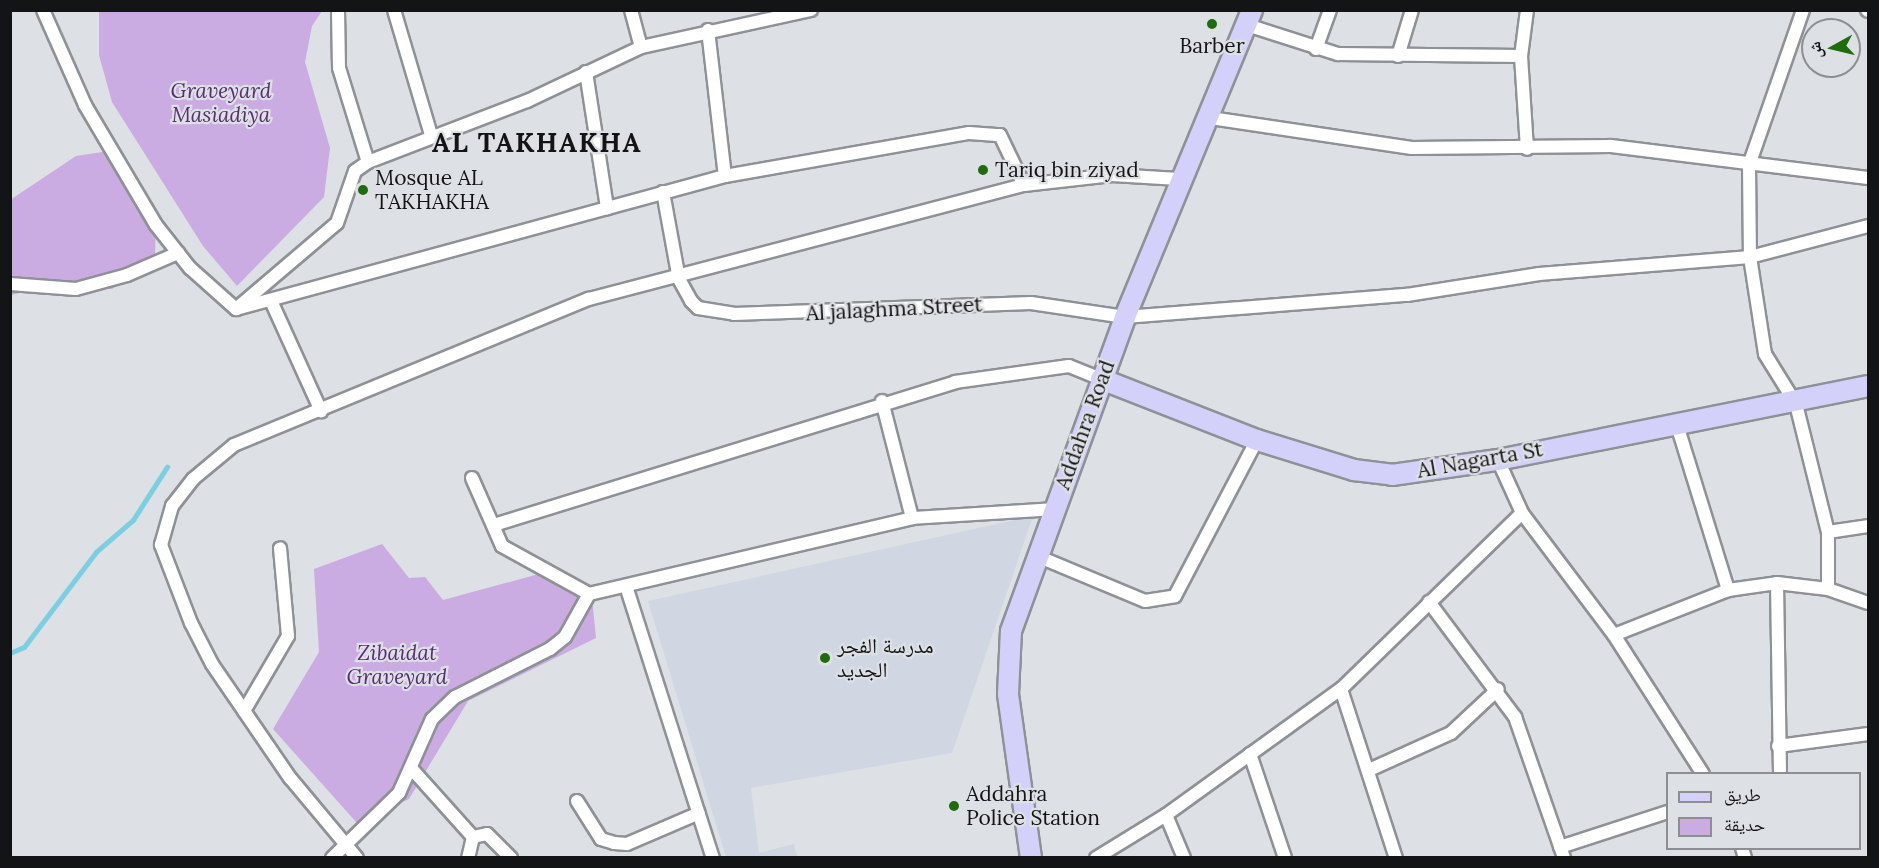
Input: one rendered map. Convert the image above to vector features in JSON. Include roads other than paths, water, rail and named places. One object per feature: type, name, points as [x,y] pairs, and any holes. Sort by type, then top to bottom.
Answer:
[{"type":"main road","name":"Addahra Road","points":[[1029,857],[1008,661],[1011,631],[1125,316],[1204,117],[1249,18]]},
{"type":"main road","name":"Al Nagarta St","points":[[1101,379],[1257,440],[1371,474],[1498,460],[1796,404],[1869,386]]},
{"type":"street","points":[[43,10],[85,105],[178,253],[236,309]]},
{"type":"street","points":[[338,10],[339,68],[368,162]]},
{"type":"street","points":[[394,10],[431,135]]},
{"type":"street","points":[[631,10],[642,47]]},
{"type":"street","points":[[236,309],[337,223],[355,171],[368,162],[431,135],[527,101],[642,47],[708,30],[811,10]]},
{"type":"street","points":[[1316,49],[1330,10]]},
{"type":"street","points":[[1398,56],[1412,10]]},
{"type":"street","points":[[1527,10],[1521,56],[1527,149]]},
{"type":"street","points":[[1803,10],[1749,165],[1750,257],[1765,354],[1796,404],[1828,532],[1828,589]]},
{"type":"street","points":[[1249,18],[1316,49],[1398,56],[1521,56]]},
{"type":"street","points":[[708,30],[725,176]]},
{"type":"street","points":[[586,72],[607,208]]},
{"type":"street","points":[[1204,117],[1412,148],[1527,149],[1611,146],[1749,165],[1869,178]]},
{"type":"street","points":[[236,309],[272,303],[454,246],[725,176],[988,132],[1000,135],[1010,148],[1024,185]]},
{"type":"street","points":[[357,858],[348,843],[291,777],[212,664],[165,563],[165,525],[193,479],[234,445],[589,300],[679,279],[1024,185],[1112,175],[1179,179]]},
{"type":"street","points":[[663,192],[679,279]]},
{"type":"street","name":"Al jalaghma Street","points":[[679,279],[691,302],[712,313],[1031,303],[1125,316],[1407,295],[1539,274],[1750,257],[1869,226]]},
{"type":"street","points":[[10,284],[76,289],[127,275],[178,253]]},
{"type":"street","points":[[272,303],[321,411]]},
{"type":"street","points":[[494,525],[882,401],[1033,368],[1069,366],[1101,379]]},
{"type":"street","points":[[882,401],[912,518]]},
{"type":"street","points":[[1677,425],[1728,590]]},
{"type":"street","points":[[1037,556],[1145,601],[1175,596],[1257,440]]},
{"type":"street","points":[[1498,460],[1522,513],[1614,635],[1702,772]]},
{"type":"street","points":[[472,477],[510,554],[589,594],[912,518],[1054,509]]},
{"type":"street","points":[[1096,858],[1166,815],[1341,689],[1522,513]]},
{"type":"street","points":[[1828,532],[1869,526]]},
{"type":"street","points":[[244,711],[288,636],[280,548]]},
{"type":"street","points":[[1777,583],[1780,772]]},
{"type":"street","points":[[1614,635],[1728,590],[1777,583],[1828,589],[1869,603]]},
{"type":"street","points":[[626,586],[713,858]]},
{"type":"street","points":[[332,858],[399,793],[432,719],[456,697],[550,650],[565,637],[589,594]]},
{"type":"street","points":[[1429,602],[1498,689],[1525,736],[1562,852],[1666,813]]},
{"type":"street","points":[[1341,689],[1396,858]]},
{"type":"street","points":[[1369,770],[1451,733],[1498,689]]},
{"type":"street","points":[[1778,746],[1869,734]]},
{"type":"street","points":[[1250,754],[1286,858]]},
{"type":"street","points":[[411,768],[473,837]]},
{"type":"street","points":[[577,801],[601,839],[614,843],[627,844],[699,813]]},
{"type":"street","points":[[1166,815],[1184,858]]},
{"type":"street","points":[[473,837],[487,834],[511,858]]},
{"type":"street","points":[[468,858],[473,837]]},
{"type":"waterway","points":[[10,653],[24,647],[96,552],[133,520],[167,467]]},
{"type":"place","name":"Barber","points":[[1212,24]]},
{"type":"place","name":"Tariq bin ziyad","points":[[983,170]]},
{"type":"place","name":"Mosque AL TAKHAKHA","points":[[363,190]]},
{"type":"place","name":"مدرسة الفجر الجديد","points":[[825,658]]},
{"type":"place","name":"Addahra Police Station","points":[[954,806]]},
{"type":"district","name":"AL TAKHAKHA","points":[[537,143]]},
{"type":"park label","name":"Graveyard Masiadiya","points":[[221,103]]},
{"type":"park label","name":"Zibaidat Graveyard","points":[[397,665]]}]
